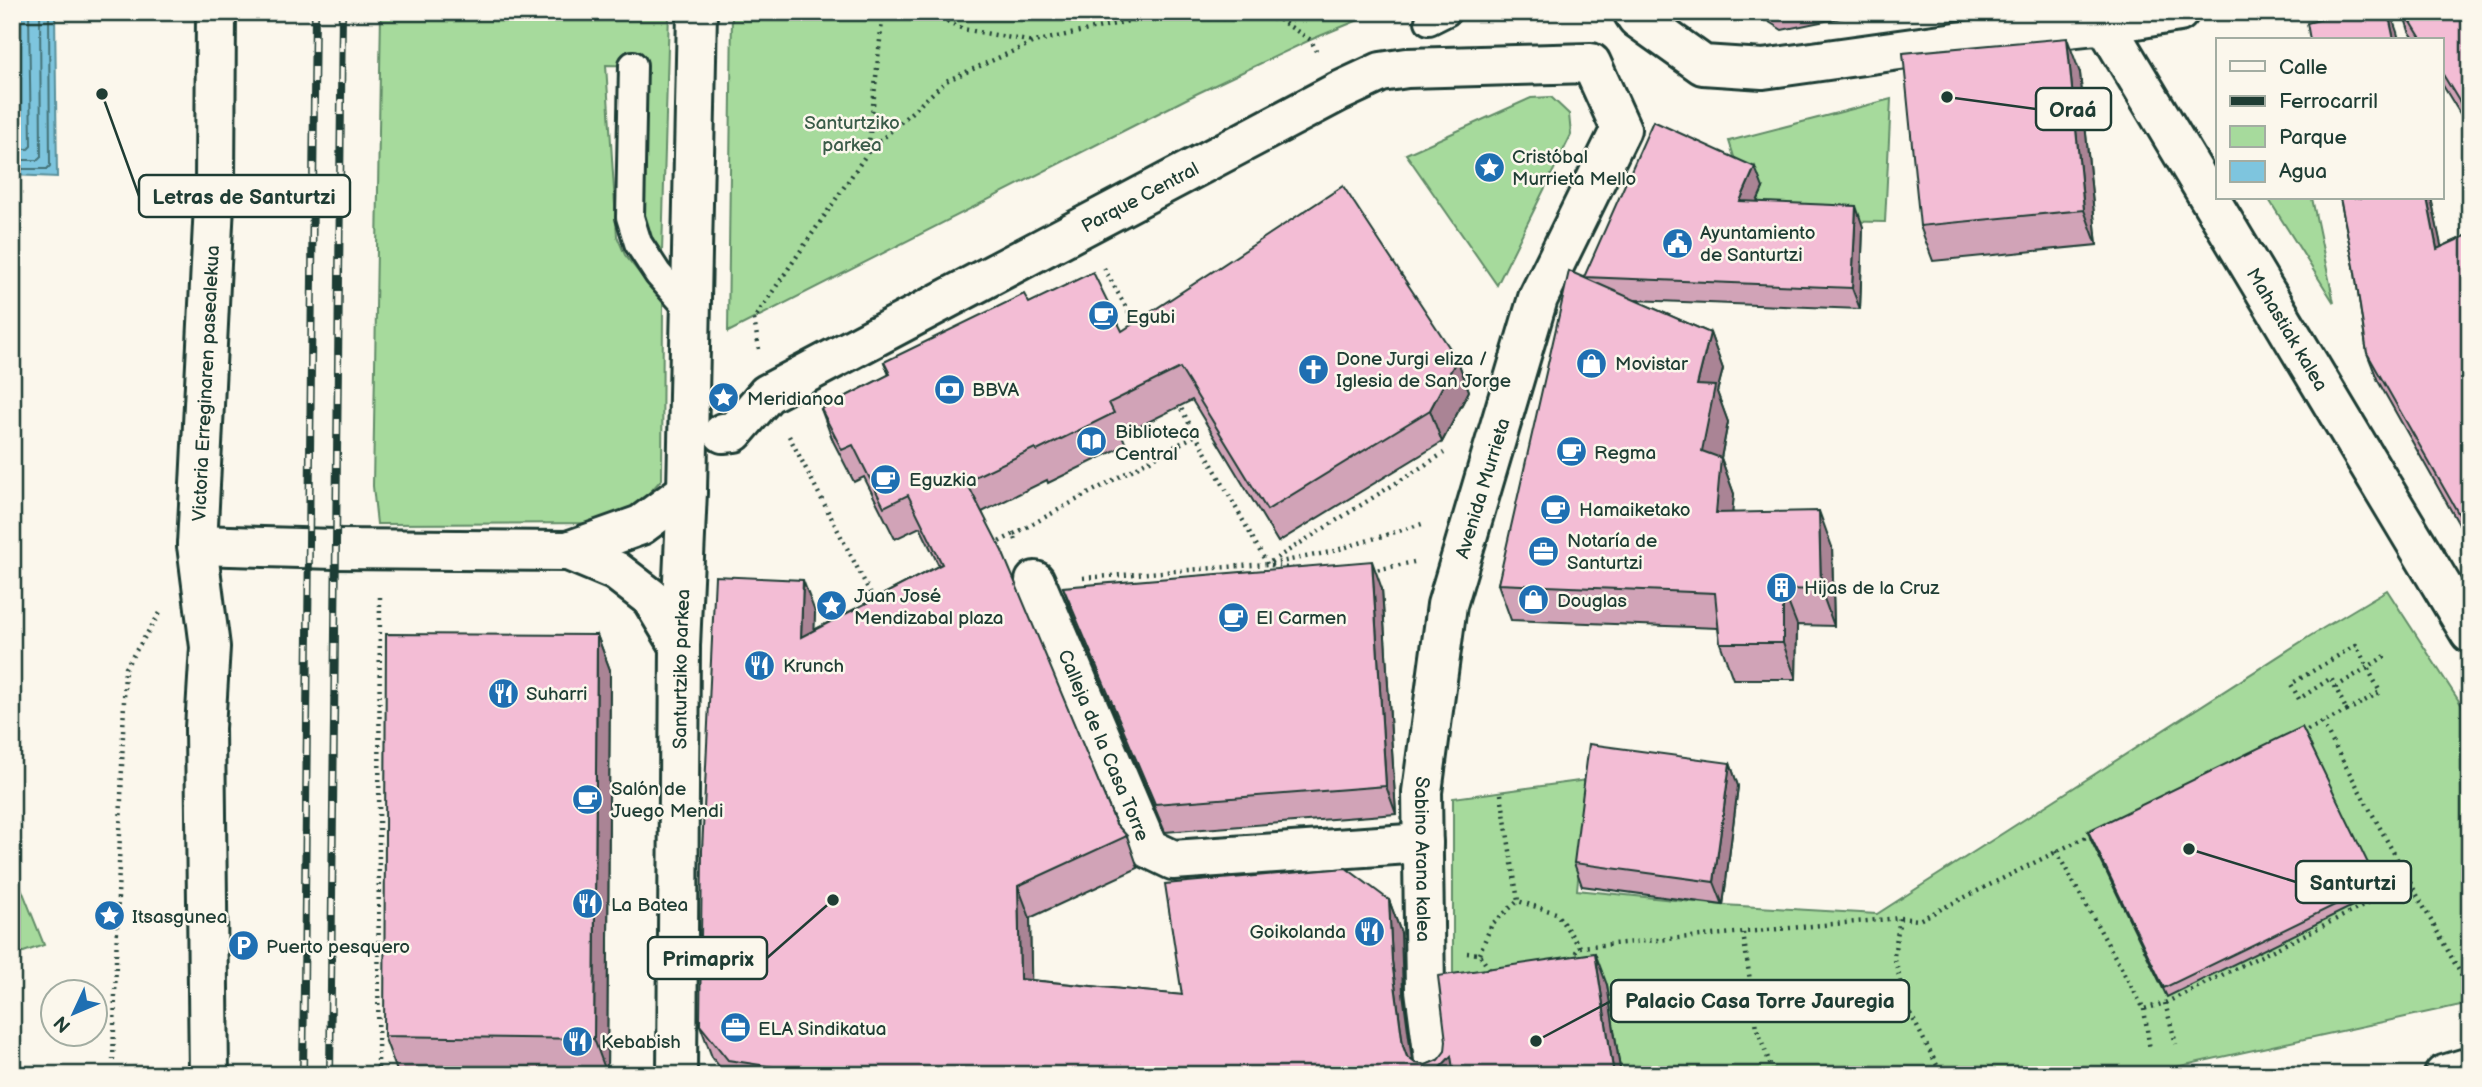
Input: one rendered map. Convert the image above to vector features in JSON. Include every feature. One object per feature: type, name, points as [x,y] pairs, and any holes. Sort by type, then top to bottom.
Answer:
[{"type":"street","name":"Victoria Erreginaren pasealekua","points":[[209,1075],[205,728],[210,647],[197,545],[215,184],[216,12]]},
{"type":"street","name":"Santurtziko parkea","points":[[682,1069],[680,646],[687,491],[697,12]]},
{"type":"street","points":[[1635,15],[1703,65],[1763,69],[2100,18],[2179,12]]},
{"type":"street","name":"Mahastiak kalea","points":[[2100,18],[2470,633]]},
{"type":"street","name":"Parque Central","points":[[723,433],[734,432],[767,394],[1338,92],[1381,72],[1407,68],[1591,63]]},
{"type":"street","name":"Avenida Murrieta","points":[[1447,605],[1538,298],[1621,130],[1591,63]]},
{"type":"street","points":[[197,545],[568,551],[641,526],[687,491]]},
{"type":"street","points":[[568,551],[616,571],[651,598],[680,646]]},
{"type":"street","name":"Calleja de la Casa Torre","points":[[1035,581],[1148,848],[1173,860],[1423,843]]},
{"type":"street","name":"Sabino Arana kalea","points":[[1436,1075],[1425,990],[1422,792],[1447,605]]},
{"type":"street","points":[[2444,1075],[2470,1068]]},
{"type":"lane","points":[[633,65],[630,216],[638,243],[657,274],[690,310]]},
{"type":"path","points":[[868,152],[883,12]]},
{"type":"path","points":[[928,12],[963,29],[1034,42]]},
{"type":"path","points":[[1274,12],[1278,19],[1311,40]]},
{"type":"path","points":[[767,394],[754,319],[868,152],[946,81],[1034,42],[1147,17],[1278,19]]},
{"type":"path","points":[[1082,227],[1142,337]]},
{"type":"path","points":[[1176,398],[1267,564]]},
{"type":"path","points":[[1014,534],[1196,435]]},
{"type":"path","points":[[1325,528],[1444,453]]},
{"type":"path","points":[[1267,564],[1330,552],[1368,541]]},
{"type":"path","points":[[1267,564],[1294,569]]},
{"type":"path","points":[[1359,572],[1372,571]]},
{"type":"path","points":[[378,1075],[380,592]]},
{"type":"path","points":[[113,1060],[125,668],[164,607]]},
{"type":"path","points":[[2298,734],[2347,711],[2380,692],[2356,645],[2291,684],[2299,699],[2332,678],[2347,711]]},
{"type":"path","points":[[2336,687],[2387,655]]},
{"type":"path","points":[[2322,723],[2464,980],[2470,978]]},
{"type":"path","points":[[1501,794],[1518,901]]},
{"type":"path","points":[[1567,964],[1580,947],[1899,918],[1919,920],[2092,834]]},
{"type":"path","points":[[2056,851],[2144,1009],[2150,1050]]},
{"type":"path","points":[[2144,1009],[2165,1003],[2410,883]]},
{"type":"path","points":[[1518,901],[1556,913],[1580,947]]},
{"type":"path","points":[[1479,954],[1492,924],[1518,901]]},
{"type":"path","points":[[1899,918],[1894,956],[1907,1007],[1942,1075]]},
{"type":"path","points":[[1743,933],[1757,1028],[1774,1075]]},
{"type":"path","points":[[1424,950],[1479,954]]},
{"type":"path","points":[[1479,954],[1496,980]]},
{"type":"path","points":[[2165,1003],[2176,1044]]},
{"type":"green space","points":[[381,12],[669,12],[662,252],[645,227],[642,211],[646,66],[606,65],[617,236],[625,255],[663,303],[662,479],[638,505],[608,523],[377,524],[373,486]]},
{"type":"green space","name":"Santurtziko parkea","points":[[732,12],[1378,12],[1310,40],[1196,94],[728,332]]},
{"type":"green space","points":[[1551,97],[1569,114],[1571,135],[1497,285],[1406,154],[1531,98]]},
{"type":"green space","points":[[1891,99],[1885,222],[1754,220],[1729,141]]},
{"type":"green space","points":[[2269,200],[2312,200],[2334,303]]},
{"type":"green space","points":[[2387,590],[2470,718],[2470,1003],[2139,1075],[1621,1075],[1608,993],[1453,1006],[1453,798],[1587,780],[1577,890],[1723,905],[1877,914],[2310,636]]},
{"type":"green space","points":[[12,865],[44,945],[12,956]]},
{"type":"water","points":[[12,12],[55,12],[57,177],[12,175]]},
{"type":"building","points":[[2350,12],[2388,12],[2394,38],[2310,38],[2307,23]]},
{"type":"building","points":[[2405,12],[2470,12],[2470,119],[2444,76],[2444,38],[2421,38]]},
{"type":"building","points":[[2067,38],[2084,210],[1920,226],[1903,53]]},
{"type":"building","points":[[1653,121],[1755,167],[1740,201],[1856,206],[1852,288],[1584,277]]},
{"type":"building","points":[[1343,186],[1457,359],[1430,410],[1267,510],[1180,368],[1109,403],[1114,413],[1037,451],[1035,448],[966,481],[1002,551],[1116,824],[1127,836],[1018,886],[1020,979],[1182,995],[1165,884],[1346,868],[1389,900],[1392,961],[1403,1046],[1407,1057],[1415,1063],[1426,1065],[1438,1060],[1445,1051],[1438,976],[1595,953],[1614,1075],[1454,1075],[1451,1056],[1433,1075],[827,1075],[728,1060],[700,1025],[702,851],[715,576],[803,580],[801,637],[942,564],[908,495],[884,507],[853,445],[842,450],[821,409],[890,374],[884,362],[1024,294],[1029,303],[1093,272],[1122,331]]},
{"type":"building","points":[[2340,200],[2427,200],[2437,249],[2470,234],[2470,534],[2367,353]]},
{"type":"building","points":[[1569,271],[1710,333],[1697,385],[1715,386],[1702,451],[1721,458],[1716,513],[1819,511],[1821,590],[1783,589],[1783,643],[1720,643],[1715,593],[1498,584]]},
{"type":"building","points":[[1372,561],[1386,786],[1155,804],[1063,587]]},
{"type":"building","points":[[386,634],[597,635],[594,1039],[384,1036]]},
{"type":"building","points":[[2302,727],[2378,884],[2164,988],[2088,831]]},
{"type":"building","points":[[1589,744],[1730,763],[1714,882],[1574,863]]},
{"type":"railway","points":[[303,1075],[315,12]]},
{"type":"railway","points":[[330,1075],[342,12]]},
{"type":"place","name":"Letras de Santurtzi","points":[[102,94]]},
{"type":"place","name":"Oraá","points":[[1947,97]]},
{"type":"place","name":"Cristóbal Murrieta Mello","points":[[1489,167]]},
{"type":"place","name":"Ayuntamiento de Santurtzi","points":[[1677,243]]},
{"type":"place","name":"Egubi","points":[[1103,316]]},
{"type":"place","name":"Movistar","points":[[1592,363]]},
{"type":"place","name":"Done Jurgi eliza / Iglesia de San Jorge","points":[[1313,369]]},
{"type":"place","name":"BBVA","points":[[949,389]]},
{"type":"place","name":"Meridianoa","points":[[724,398]]},
{"type":"place","name":"Biblioteca Central","points":[[1092,442]]},
{"type":"place","name":"Regma","points":[[1571,452]]},
{"type":"place","name":"Eguzkia","points":[[886,479]]},
{"type":"place","name":"Hamaiketako","points":[[1556,509]]},
{"type":"place","name":"Notaría de Santurtzi","points":[[1544,551]]},
{"type":"place","name":"Hijas de la Cruz","points":[[1781,587]]},
{"type":"place","name":"Douglas","points":[[1534,600]]},
{"type":"place","name":"Juan José Mendizabal plaza","points":[[831,606]]},
{"type":"place","name":"El Carmen","points":[[1233,617]]},
{"type":"place","name":"Krunch","points":[[760,665]]},
{"type":"place","name":"Suharri","points":[[503,693]]},
{"type":"place","name":"Salón de Juego Mendi","points":[[588,799]]},
{"type":"place","name":"Santurtzi","points":[[2189,849]]},
{"type":"place","name":"Primaprix","points":[[833,900]]},
{"type":"place","name":"La Batea","points":[[588,904]]},
{"type":"place","name":"Itsasgunea","points":[[109,916]]},
{"type":"place","name":"Goikolanda","points":[[1369,931]]},
{"type":"place","name":"Puerto pesquero","points":[[243,946]]},
{"type":"place","name":"ELA Sindikatua","points":[[735,1028]]},
{"type":"place","name":"Kebabish","points":[[578,1041]]},
{"type":"place","name":"Palacio Casa Torre Jauregia","points":[[1536,1041]]}]
